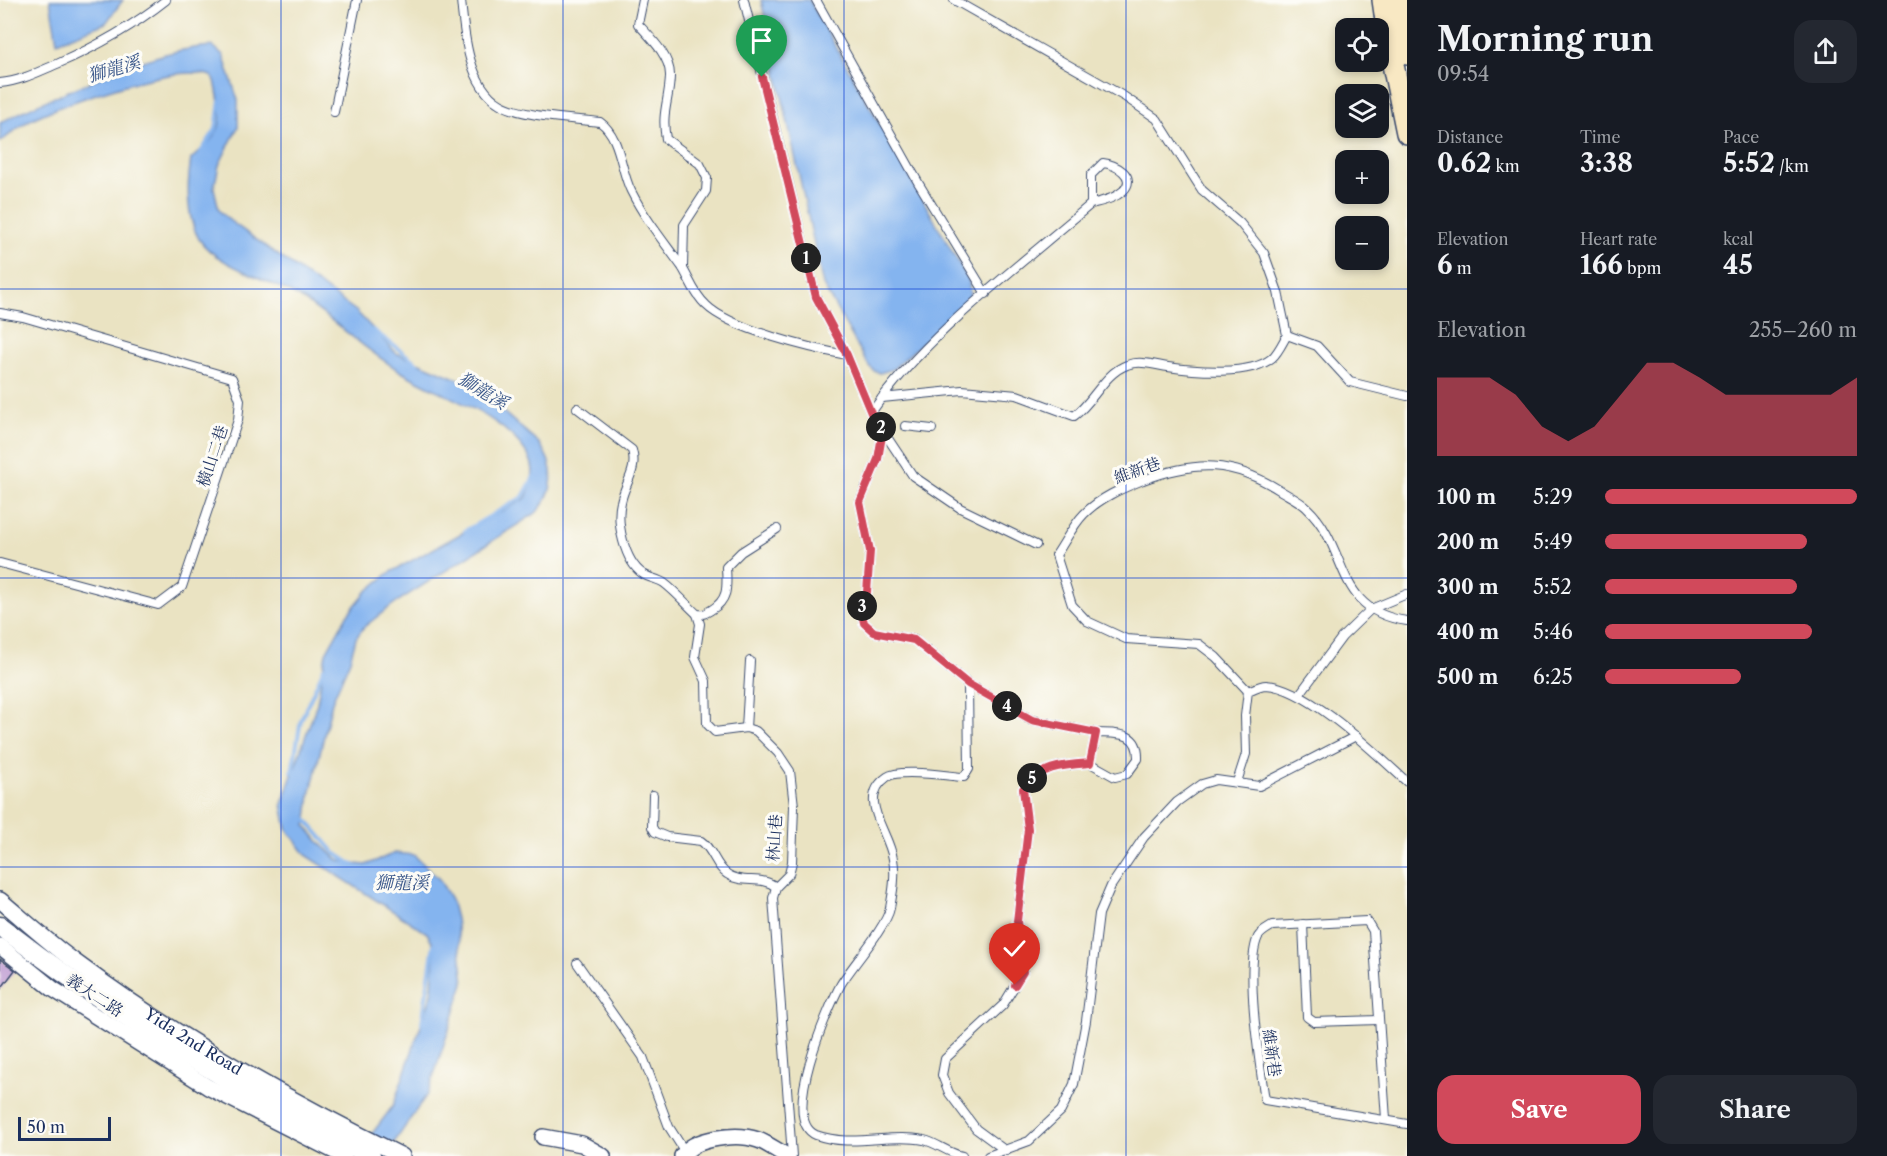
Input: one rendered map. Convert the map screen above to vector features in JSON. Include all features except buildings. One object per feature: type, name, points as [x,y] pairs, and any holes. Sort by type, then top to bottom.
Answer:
[{"type":"main road","points":[[1383,0],[1393,66],[1407,133]]},
{"type":"main road","points":[[1399,0],[1407,54]]},
{"type":"street","name":"Yida 2nd Road","points":[[0,900],[74,961],[320,1130],[371,1156]]},
{"type":"street","name":"義大二路","points":[[0,926],[64,975],[208,1068],[320,1130]]},
{"type":"street","name":"Yida 2nd Road","points":[[0,946],[53,989],[198,1081],[320,1130],[402,1156]]},
{"type":"street","name":"Yida 2nd Road","points":[[320,1130],[344,1156]]},
{"type":"street","points":[[543,1137],[582,1144],[603,1156]]},
{"type":"street","points":[[684,1154],[707,1141],[733,1137],[757,1140],[787,1156]]},
{"type":"lane","points":[[0,83],[18,81],[103,44],[132,27],[166,0]]},
{"type":"lane","points":[[334,112],[357,0]]},
{"type":"lane","points":[[461,0],[465,42],[482,86],[501,104],[534,114],[600,122],[608,128],[617,146],[630,189],[640,208],[683,270],[690,287],[707,307],[730,320],[812,349],[847,355]]},
{"type":"lane","points":[[643,0],[638,24],[666,59],[670,75],[663,108],[666,139],[700,164],[707,178],[706,191],[684,225],[683,270]]},
{"type":"lane","points":[[744,0],[816,297],[847,355],[871,413],[913,476],[960,508],[1036,545]]},
{"type":"lane","points":[[816,0],[919,184],[986,294]]},
{"type":"lane","points":[[882,398],[962,390],[1017,395],[1074,417],[1113,374],[1126,365],[1137,363],[1194,371],[1240,369],[1262,364],[1274,357],[1287,335],[1278,292],[1264,253],[1240,223],[1202,190],[1157,119],[1125,97],[954,0]]},
{"type":"lane","points":[[871,413],[905,368],[986,294],[1091,204],[1112,198],[1125,189],[1127,182],[1124,173],[1116,164],[1103,163],[1091,175],[1091,204]]},
{"type":"lane","name":"橫山二巷","points":[[0,313],[23,317],[232,378],[240,400],[238,420],[182,587],[158,605],[0,563]]},
{"type":"lane","points":[[1287,335],[1317,346],[1350,382],[1407,396]]},
{"type":"lane","points":[[577,408],[632,450],[635,465],[624,490],[620,515],[622,533],[634,566],[642,573],[662,582],[697,614],[700,624],[695,657],[706,681],[707,724],[715,732],[746,728],[750,661]]},
{"type":"lane","points":[[905,426],[932,429]]},
{"type":"lane","points":[[883,430],[878,459],[860,502],[870,551],[867,592],[861,609],[864,623],[874,632],[914,640],[968,684],[1032,720],[1096,733],[1125,734],[1137,747],[1138,759],[1132,770],[1115,777],[1090,763],[1052,766],[1030,780],[1023,789],[1028,829],[1017,921],[1023,972],[1003,1005],[945,1059],[942,1075],[949,1093],[976,1128],[1006,1151]]},
{"type":"lane","name":"維新巷","points":[[1248,691],[1216,657],[1199,644],[1126,639],[1087,621],[1072,605],[1056,555],[1083,514],[1113,492],[1156,475],[1198,464],[1224,466],[1256,476],[1307,507],[1320,523],[1343,575],[1359,601],[1389,618],[1407,621]]},
{"type":"lane","points":[[697,614],[702,615],[721,605],[725,599],[726,567],[741,552],[777,529]]},
{"type":"lane","points":[[1299,695],[1342,637],[1371,609],[1407,594]]},
{"type":"lane","points":[[962,1156],[951,1154],[925,1140],[860,1141],[817,1135],[804,1122],[800,1106],[808,1065],[840,986],[889,912],[894,858],[872,804],[876,789],[888,776],[903,773],[964,777],[969,769],[968,684]]},
{"type":"lane","points":[[1237,782],[1246,754],[1245,716],[1248,691],[1264,684],[1299,695],[1356,736],[1407,782]]},
{"type":"lane","name":"林山巷","points":[[746,728],[756,731],[778,753],[790,771],[794,806],[792,862],[789,874],[776,887],[773,898],[792,1156]]},
{"type":"lane","points":[[1090,763],[1096,733]]},
{"type":"lane","points":[[988,1156],[1029,1141],[1061,1111],[1074,1084],[1086,1021],[1099,914],[1119,872],[1144,837],[1177,802],[1202,784],[1216,780],[1259,786],[1356,736]]},
{"type":"lane","points":[[653,795],[652,827],[655,832],[667,837],[701,841],[726,873],[739,879],[768,880],[776,887]]},
{"type":"lane","name":"維新巷","points":[[1386,1119],[1373,931],[1367,921],[1272,926],[1258,938],[1254,961],[1255,1025],[1265,1100],[1407,1124]]},
{"type":"lane","points":[[1303,924],[1308,1017],[1314,1022],[1379,1020]]},
{"type":"lane","points":[[577,963],[643,1057],[669,1127],[684,1154]]},
{"type":"water","points":[[50,0],[123,0],[106,23],[57,42]]},
{"type":"water","points":[[761,0],[809,0],[969,281],[970,298],[964,305],[893,369],[880,373],[869,366],[823,285]]},
{"type":"water","name":"獅龍溪","points":[[213,46],[223,55],[238,100],[238,127],[219,165],[214,188],[219,210],[229,220],[356,311],[396,353],[472,385],[539,443],[549,461],[551,470],[550,488],[543,505],[536,513],[395,603],[364,627],[356,638],[350,660],[332,702],[310,795],[306,826],[338,860],[366,865],[395,853],[414,855],[439,879],[451,899],[456,919],[464,983],[428,1093],[385,1156],[355,1156],[393,1106],[432,994],[434,945],[427,933],[306,855],[287,829],[282,804],[317,703],[326,653],[348,614],[366,592],[389,573],[526,498],[533,471],[528,455],[503,428],[469,407],[400,371],[297,296],[217,257],[199,239],[190,210],[189,179],[191,159],[211,140],[220,124],[218,95],[215,80],[211,76],[195,73],[174,74],[96,94],[34,118],[0,142],[0,123],[37,104],[143,61],[177,51]]},
{"type":"waterway","name":"獅龍溪","points":[[201,152],[216,129],[220,101]]},
{"type":"waterway","name":"獅龍溪","points":[[373,330],[417,363]]},
{"type":"waterway","name":"獅龍溪","points":[[465,531],[523,497],[535,475]]},
{"type":"waterway","name":"獅龍溪","points":[[292,772],[301,720],[324,668]]},
{"type":"waterway","name":"獅龍溪","points":[[303,816],[335,853],[356,867]]},
{"type":"waterway","name":"獅龍溪","points":[[422,1023],[434,944]]},
{"type":"route","points":[[762,77],[816,297],[847,355],[871,413],[883,430],[878,459],[860,502],[870,551],[867,592],[861,609],[864,623],[874,632],[914,640],[968,684],[1032,720],[1096,733],[1090,763],[1052,766],[1030,780],[1023,789],[1028,829],[1017,921],[1023,972],[1015,985]]}]
